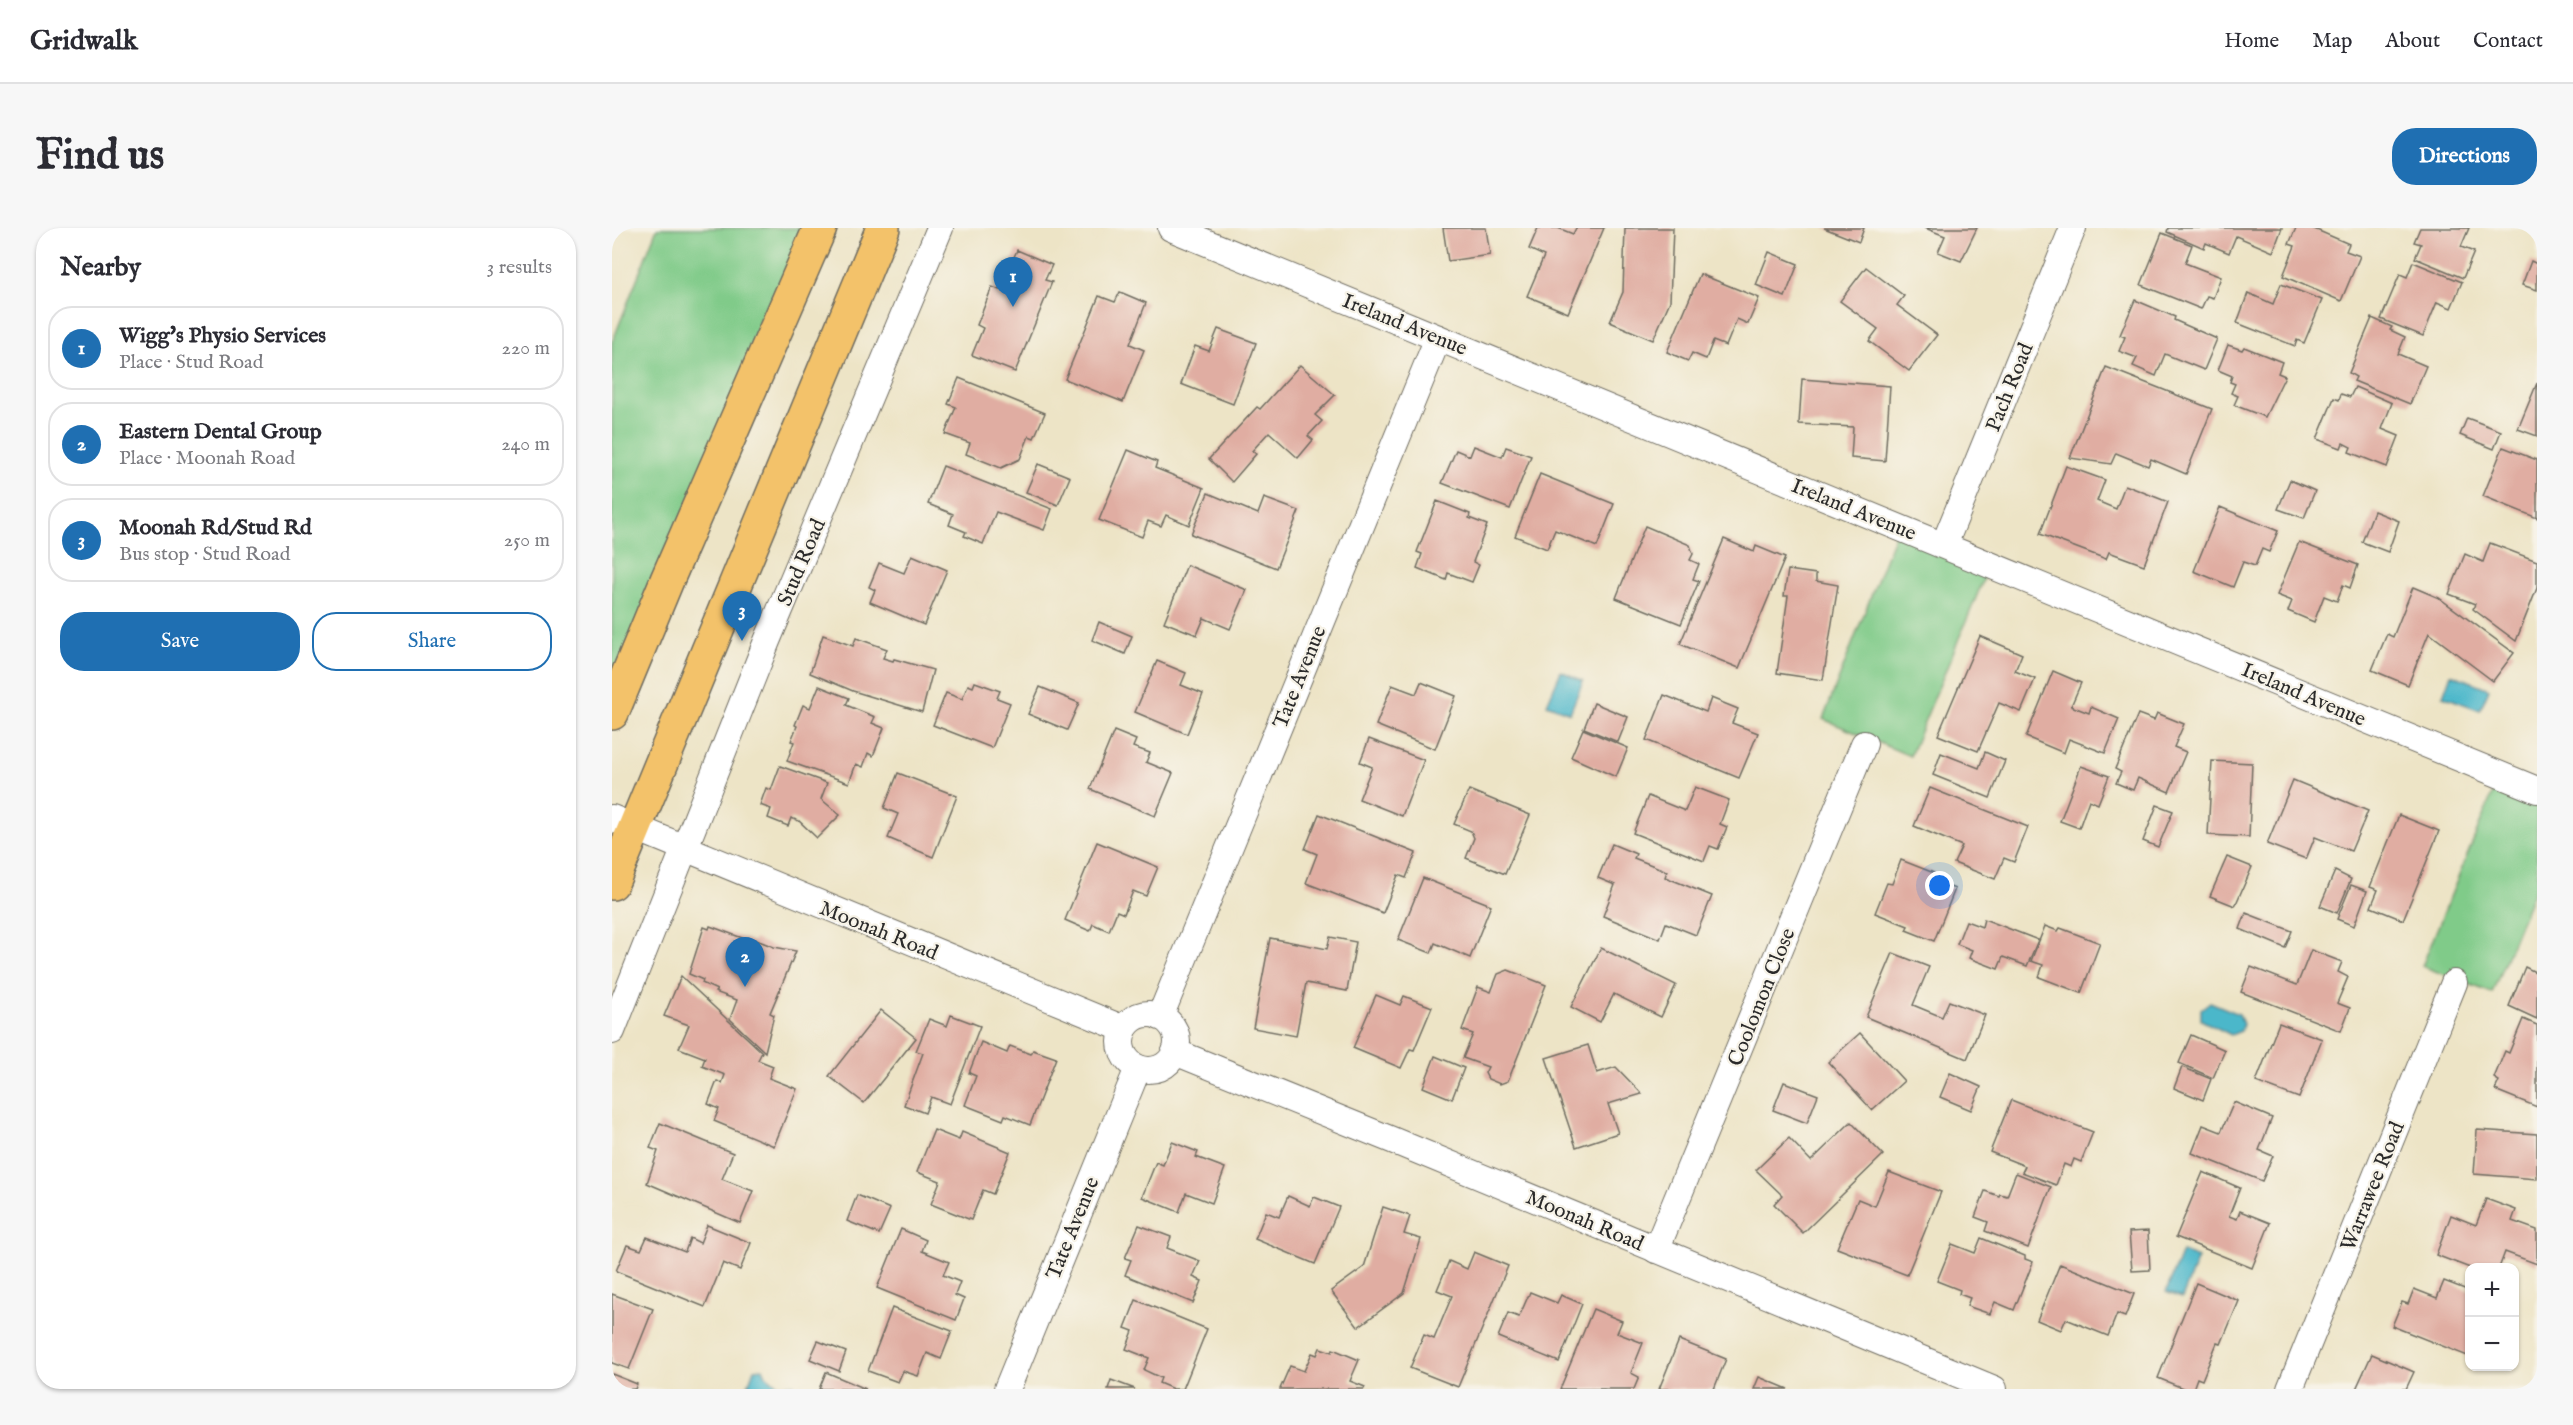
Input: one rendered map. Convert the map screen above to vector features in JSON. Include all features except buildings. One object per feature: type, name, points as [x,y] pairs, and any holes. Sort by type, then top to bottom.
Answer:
[{"type":"main road","points":[[612,713],[819,228]]},
{"type":"main road","points":[[612,883],[623,823],[883,228]]},
{"type":"street","name":"Stud Road","points":[[612,1031],[767,642],[940,228]]},
{"type":"street","name":"Ireland Avenue","points":[[1171,228],[2536,788]]},
{"type":"street","name":"Pach Road","points":[[1944,545],[2073,228]]},
{"type":"street","name":"Tate Avenue","points":[[1160,1017],[1438,338]]},
{"type":"street","name":"Coolomon Close","points":[[1656,1250],[1864,744]]},
{"type":"street","name":"Moonah Road","points":[[623,823],[1124,1029]]},
{"type":"street","name":"Warrawee Road","points":[[2290,1389],[2454,983]]},
{"type":"street","points":[[1148,1014],[1160,1017],[1172,1026],[1176,1034],[1175,1052],[1163,1067],[1155,1070],[1138,1068],[1128,1062],[1123,1054],[1121,1036],[1124,1029],[1131,1020],[1139,1016],[1148,1014]]},
{"type":"street","name":"Moonah Road","points":[[1175,1052],[1994,1389]]},
{"type":"street","name":"Tate Avenue","points":[[1007,1389],[1138,1068]]},
{"type":"green space","points":[[657,228],[820,228],[612,713],[612,343]]},
{"type":"green space","points":[[1898,527],[1990,564],[1910,756],[1823,719]]},
{"type":"green space","points":[[2500,775],[2537,790],[2537,883],[2492,993],[2422,966]]},
{"type":"water","points":[[1561,671],[1583,681],[1570,713],[1547,704]]},
{"type":"water","points":[[2451,674],[2489,689],[2480,710],[2443,696]]},
{"type":"water","points":[[2210,1002],[2239,1014],[2243,1024],[2241,1031],[2231,1035],[2201,1020],[2201,1009]]},
{"type":"water","points":[[2182,1252],[2198,1258],[2182,1298],[2166,1292]]},
{"type":"water","points":[[763,1368],[766,1375],[778,1385],[794,1384],[796,1389],[747,1389],[754,1369]]},
{"type":"place","name":"Wigg's Physio Services","points":[[1013,307]]},
{"type":"place","name":"Moonah Rd/Stud Rd","points":[[742,641]]},
{"type":"place","name":"Eastern Dental Group","points":[[745,987]]}]
